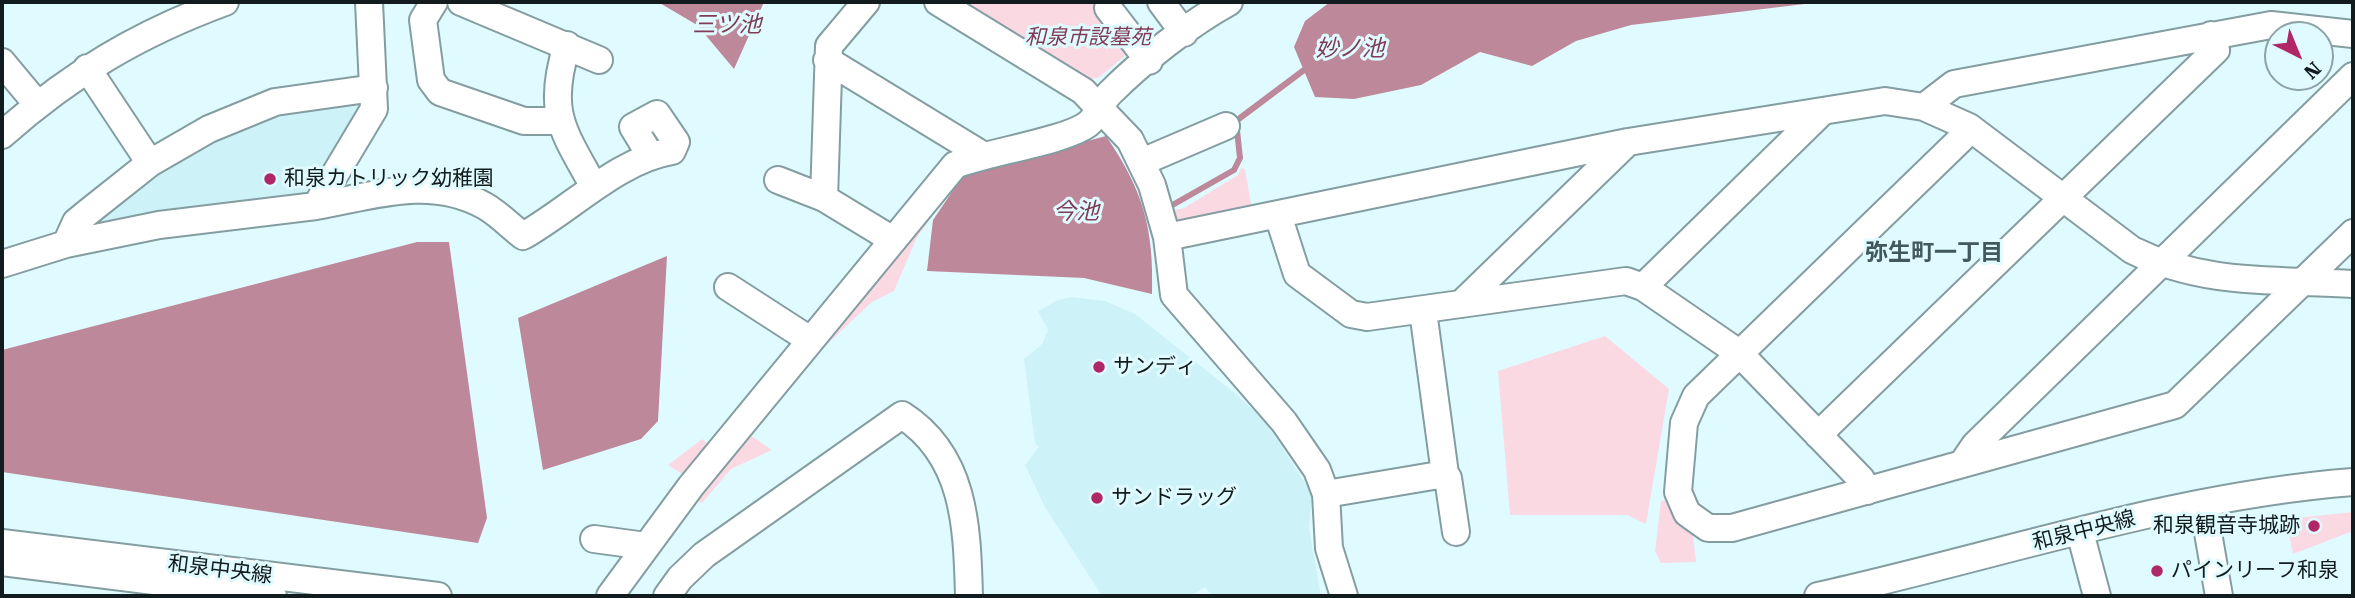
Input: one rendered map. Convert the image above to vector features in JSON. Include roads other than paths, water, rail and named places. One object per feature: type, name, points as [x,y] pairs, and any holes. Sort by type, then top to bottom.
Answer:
[{"type":"street","points":[[2,135],[37,104],[86,68],[166,24],[225,2]]},
{"type":"street","points":[[316,206],[374,108],[369,2]]},
{"type":"street","points":[[434,2],[423,20],[435,101],[524,121],[559,121]]},
{"type":"street","points":[[461,2],[599,60]]},
{"type":"street","points":[[824,198],[829,46],[866,2]]},
{"type":"street","points":[[937,2],[1083,91],[1130,140],[1152,185],[1167,237],[1169,276],[1174,295],[1284,422],[1317,470],[1326,494],[1329,548],[1344,596]]},
{"type":"street","points":[[1161,2],[1184,33]]},
{"type":"street","points":[[610,596],[691,486],[955,165],[981,154],[1074,131],[1090,122],[1099,106],[1149,61],[1206,14],[1229,2]]},
{"type":"street","points":[[1108,8],[1149,61]]},
{"type":"street","points":[[1924,107],[1954,84],[2211,35],[2271,25],[2353,34]]},
{"type":"street","points":[[1818,435],[2064,200],[2216,50],[2211,35]]},
{"type":"street","points":[[567,46],[557,77],[559,121],[594,187]]},
{"type":"street","points":[[827,60],[981,154]]},
{"type":"street","points":[[2,62],[37,104]]},
{"type":"street","points":[[86,68],[150,163]]},
{"type":"street","points":[[1962,464],[1975,445],[2353,76]]},
{"type":"street","points":[[66,244],[76,222],[150,163],[209,129],[275,102],[374,88]]},
{"type":"street","points":[[1167,237],[1628,142],[1885,101],[1924,107],[1969,127],[2132,250],[2160,264],[2216,278],[2353,284]]},
{"type":"street","points":[[1643,286],[1823,111]]},
{"type":"street","points":[[1142,162],[1226,126]]},
{"type":"street","points":[[1969,127],[1961,139],[1696,396],[1685,423],[1678,492],[1687,513],[1708,528],[1732,528],[2175,405],[2353,233]]},
{"type":"street","points":[[1461,304],[1628,142]]},
{"type":"street","points":[[2,264],[66,244],[159,225],[316,206],[427,187],[455,193],[486,207],[523,236],[559,215],[594,187],[650,155]]},
{"type":"street","points":[[778,180],[824,198],[893,240]]},
{"type":"street","points":[[1279,215],[1297,274],[1351,314],[1367,317],[1423,311],[1626,281],[1643,286],[1739,353],[1861,479],[1867,491]]},
{"type":"street","points":[[728,287],[810,340]]},
{"type":"street","points":[[1423,311],[1445,474],[1448,478],[1456,532]]},
{"type":"street","points":[[667,596],[680,578],[704,555],[902,415],[937,445],[950,468],[966,519],[969,596]]},
{"type":"street","points":[[1326,494],[1445,474]]},
{"type":"street","name":"和泉中央線","points":[[1818,596],[2203,504],[2353,482]]},
{"type":"street","points":[[2203,504],[2218,596]]},
{"type":"street","points":[[2080,532],[2097,596]]},
{"type":"street","points":[[594,539],[646,546]]},
{"type":"street","name":"和泉中央線","points":[[2,543],[438,596]]},
{"type":"street","name":"和泉中央線","points":[[2,562],[273,596]]},
{"type":"water","name":"三ツ池","points":[[658,2],[764,2],[734,69],[697,25]]},
{"type":"water","name":"妙ノ池","points":[[1330,2],[1821,2],[1631,25],[1576,41],[1532,66],[1480,52],[1421,85],[1354,99],[1315,97],[1294,47],[1305,21]]},
{"type":"water","name":"今池","points":[[1106,136],[1129,174],[1144,210],[1151,249],[1152,294],[1084,278],[927,271],[933,220],[964,174]]},
{"type":"water","points":[[417,242],[449,242],[487,518],[478,543],[2,472],[2,350]]},
{"type":"water","points":[[667,256],[658,421],[641,439],[543,470],[518,318]]},
{"type":"waterway","points":[[1169,207],[1234,170],[1240,158],[1236,121],[1308,67]]},
{"type":"place","name":"和泉カトリック幼稚園","points":[[270,179]]},
{"type":"place","name":"サンディ","points":[[1099,367]]},
{"type":"place","name":"サンドラッグ","points":[[1097,498]]},
{"type":"place","name":"和泉観音寺城跡","points":[[2314,526]]},
{"type":"place","name":"パインリーフ和泉","points":[[2157,571]]},
{"type":"district","name":"弥生町一丁目","points":[[1934,253]]},
{"type":"park label","name":"和泉市設墓苑","points":[[1088,38]]}]
